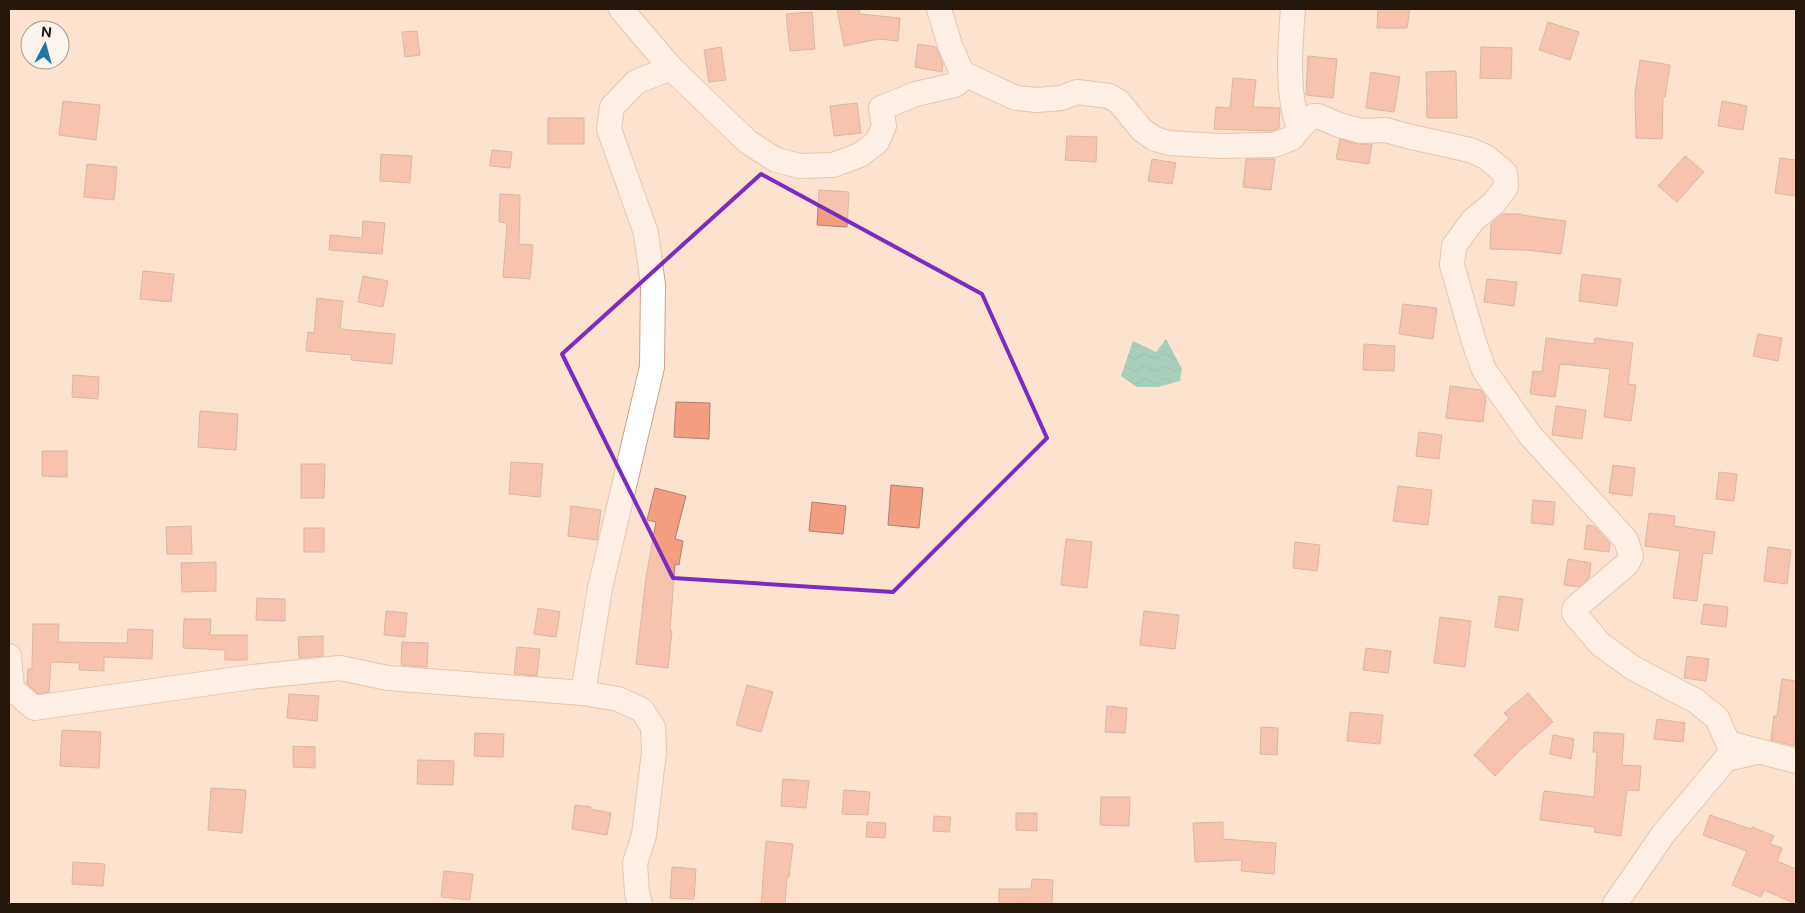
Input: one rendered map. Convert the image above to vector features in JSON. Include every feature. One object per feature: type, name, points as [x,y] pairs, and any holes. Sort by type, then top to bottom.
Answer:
[{"type":"street","points":[[621,9],[671,68],[748,142],[776,160],[800,166],[833,165],[860,155],[877,142],[884,126],[881,108],[916,94],[955,85],[960,81],[962,73],[950,46],[939,9]]},
{"type":"street","points":[[1293,9],[1289,63],[1294,114],[1299,129]]},
{"type":"street","points":[[584,693],[600,588],[652,367],[654,285],[646,233],[609,129],[612,107],[636,82],[671,68]]},
{"type":"street","points":[[962,73],[1016,98],[1037,100],[1061,98],[1078,92],[1110,96],[1119,102],[1142,130],[1154,139],[1169,143],[1218,146],[1274,145],[1292,138],[1302,125],[1313,116],[1361,131],[1386,130],[1470,150],[1486,157],[1505,173],[1506,187],[1494,204],[1473,220],[1454,246],[1452,265],[1484,370],[1530,435],[1626,540],[1630,556],[1627,564],[1575,608],[1574,613],[1600,644],[1613,654],[1633,668],[1696,701],[1718,718],[1728,743],[1796,761]]},
{"type":"street","points":[[636,82],[698,92]]},
{"type":"street","points":[[9,656],[12,689],[34,708],[340,668],[388,678],[584,693],[618,699],[642,710],[653,727],[654,752],[644,835],[635,863],[637,893],[640,904]]},
{"type":"street","points":[[1615,904],[1664,833],[1726,759],[1759,751]]},
{"type":"highlighted area","points":[[761,174],[982,294],[1047,438],[893,592],[673,578],[562,354]]},
{"type":"water","points":[[1166,339],[1182,369],[1180,381],[1158,387],[1137,387],[1121,376],[1133,341],[1156,352]]},
{"type":"building","points":[[837,9],[859,9],[860,14],[900,18],[898,41],[879,39],[844,46]]},
{"type":"building","points":[[1378,9],[1410,9],[1407,28],[1377,28]]},
{"type":"building","points":[[812,12],[815,49],[790,51],[786,14]]},
{"type":"building","points":[[1548,22],[1579,32],[1570,60],[1539,50]]},
{"type":"building","points":[[417,31],[420,55],[405,57],[402,32]]},
{"type":"building","points":[[918,44],[936,47],[943,64],[942,72],[915,67]]},
{"type":"building","points":[[721,47],[726,80],[709,82],[704,50]]},
{"type":"building","points":[[1481,47],[1512,48],[1511,79],[1480,78]]},
{"type":"building","points":[[1308,56],[1337,59],[1333,98],[1306,95]]},
{"type":"building","points":[[1640,60],[1670,65],[1665,97],[1663,97],[1662,139],[1636,138],[1635,93]]},
{"type":"building","points":[[1456,71],[1457,118],[1427,118],[1426,72]]},
{"type":"building","points":[[1371,72],[1400,77],[1394,112],[1366,108]]},
{"type":"building","points":[[1233,78],[1256,80],[1253,107],[1280,108],[1279,128],[1272,131],[1214,129],[1216,107],[1230,108]]},
{"type":"building","points":[[63,101],[100,105],[96,140],[59,135]]},
{"type":"building","points":[[1722,101],[1747,106],[1743,130],[1718,126]]},
{"type":"building","points":[[857,103],[861,133],[834,136],[830,106]]},
{"type":"building","points":[[548,118],[584,118],[584,144],[548,144]]},
{"type":"building","points":[[1067,136],[1097,137],[1096,162],[1065,160]]},
{"type":"building","points":[[1340,139],[1358,144],[1372,144],[1369,164],[1336,159]]},
{"type":"building","points":[[492,150],[512,152],[510,168],[490,166]]},
{"type":"building","points":[[381,154],[412,156],[410,183],[380,181]]},
{"type":"building","points":[[1685,156],[1704,172],[1677,202],[1658,186]]},
{"type":"building","points":[[1780,158],[1796,160],[1796,196],[1775,193]]},
{"type":"building","points":[[1152,159],[1176,163],[1172,184],[1148,181]]},
{"type":"building","points":[[1246,159],[1275,159],[1271,190],[1243,187]]},
{"type":"building","points":[[87,164],[117,167],[114,200],[84,197]]},
{"type":"building","points":[[819,190],[849,192],[847,227],[817,225]]},
{"type":"building","points":[[500,194],[520,195],[519,244],[533,245],[530,279],[503,277],[507,223],[499,222]]},
{"type":"building","points":[[1502,214],[1521,214],[1566,221],[1561,254],[1526,250],[1490,249],[1491,224]]},
{"type":"building","points":[[363,221],[385,223],[382,254],[329,250],[330,235],[362,238]]},
{"type":"building","points":[[143,271],[174,274],[171,302],[140,299]]},
{"type":"building","points":[[1582,274],[1621,279],[1617,306],[1579,301]]},
{"type":"building","points":[[363,276],[388,281],[383,307],[358,302]]},
{"type":"building","points":[[1487,279],[1517,282],[1514,306],[1484,302]]},
{"type":"building","points":[[317,298],[343,301],[340,329],[395,334],[392,364],[351,360],[352,355],[306,351],[308,332],[314,333]]},
{"type":"building","points":[[1403,304],[1437,308],[1433,339],[1399,334]]},
{"type":"building","points":[[1758,334],[1782,338],[1778,361],[1753,356]]},
{"type":"building","points":[[1546,338],[1594,344],[1595,338],[1633,343],[1628,384],[1636,385],[1631,421],[1604,417],[1610,369],[1560,364],[1555,397],[1530,394],[1533,371],[1542,372]]},
{"type":"building","points":[[1364,344],[1395,346],[1394,371],[1363,370]]},
{"type":"building","points":[[73,375],[99,377],[98,399],[72,397]]},
{"type":"building","points":[[1450,386],[1481,390],[1486,397],[1483,422],[1446,418]]},
{"type":"building","points":[[676,402],[710,403],[709,439],[674,437]]},
{"type":"building","points":[[1556,406],[1586,410],[1582,439],[1552,435]]},
{"type":"building","points":[[200,411],[238,414],[236,450],[198,447]]},
{"type":"building","points":[[1419,432],[1442,435],[1439,459],[1416,456]]},
{"type":"building","points":[[42,451],[67,451],[67,477],[42,476]]},
{"type":"building","points":[[511,462],[543,464],[540,497],[509,494]]},
{"type":"building","points":[[301,464],[325,464],[324,498],[301,498]]},
{"type":"building","points":[[1613,465],[1635,468],[1632,496],[1609,493]]},
{"type":"building","points":[[1719,472],[1737,474],[1734,501],[1716,499]]},
{"type":"building","points":[[891,485],[923,488],[919,528],[888,525]]},
{"type":"building","points":[[1398,486],[1432,490],[1428,525],[1393,521]]},
{"type":"building","points":[[655,488],[686,496],[675,539],[683,541],[679,565],[675,564],[670,631],[672,631],[668,668],[636,664],[646,577],[656,522],[647,520]]},
{"type":"building","points":[[1533,500],[1555,502],[1553,525],[1531,523]]},
{"type":"building","points":[[812,502],[846,506],[843,534],[809,531]]},
{"type":"building","points":[[571,506],[601,510],[597,540],[568,536]]},
{"type":"building","points":[[1649,513],[1675,516],[1674,526],[1715,532],[1712,554],[1703,553],[1697,601],[1673,598],[1680,551],[1645,546]]},
{"type":"building","points":[[1587,525],[1594,526],[1610,543],[1609,552],[1584,549]]},
{"type":"building","points":[[191,526],[192,554],[167,554],[166,527]]},
{"type":"building","points":[[304,528],[324,528],[324,552],[304,552]]},
{"type":"building","points":[[1066,539],[1092,542],[1087,588],[1061,585]]},
{"type":"building","points":[[1295,542],[1320,545],[1317,571],[1293,568]]},
{"type":"building","points":[[1768,547],[1791,550],[1787,584],[1764,581]]},
{"type":"building","points":[[1568,559],[1591,563],[1589,578],[1579,587],[1564,585]]},
{"type":"building","points":[[216,562],[216,591],[182,592],[181,563]]},
{"type":"building","points":[[1499,596],[1523,599],[1518,631],[1495,627]]},
{"type":"building","points":[[257,598],[285,599],[285,621],[256,620]]},
{"type":"building","points":[[1704,604],[1728,607],[1726,627],[1701,624]]},
{"type":"building","points":[[538,608],[560,612],[556,637],[534,634]]},
{"type":"building","points":[[386,611],[407,613],[405,637],[384,635]]},
{"type":"building","points":[[1144,611],[1179,615],[1175,649],[1140,645]]},
{"type":"building","points":[[1440,617],[1471,621],[1465,667],[1434,663]]},
{"type":"building","points":[[184,619],[211,619],[210,635],[247,635],[247,660],[225,660],[225,650],[183,648]]},
{"type":"building","points":[[33,624],[59,624],[58,642],[127,643],[128,629],[153,630],[152,659],[104,657],[104,671],[79,670],[80,663],[51,662],[49,692],[38,694],[27,684],[28,669],[32,669]]},
{"type":"building","points":[[323,636],[323,656],[299,658],[298,637]]},
{"type":"building","points":[[402,642],[428,643],[427,667],[401,665]]},
{"type":"building","points":[[517,647],[540,649],[537,676],[514,674]]},
{"type":"building","points":[[1366,648],[1391,651],[1388,673],[1363,670]]},
{"type":"building","points":[[1687,656],[1709,659],[1706,681],[1684,678]]},
{"type":"building","points":[[1782,679],[1796,681],[1794,746],[1771,740],[1774,716],[1777,716]]},
{"type":"building","points":[[747,685],[773,692],[761,732],[736,725]]},
{"type":"building","points":[[1528,693],[1553,722],[1519,751],[1495,776],[1474,755],[1509,718],[1504,713]]},
{"type":"building","points":[[289,694],[319,696],[317,721],[287,718]]},
{"type":"building","points":[[1107,706],[1127,708],[1125,733],[1105,732]]},
{"type":"building","points":[[1350,712],[1383,715],[1380,744],[1347,741]]},
{"type":"building","points":[[1657,719],[1685,723],[1683,742],[1654,739]]},
{"type":"building","points":[[1261,727],[1278,728],[1277,755],[1260,754]]},
{"type":"building","points":[[62,730],[101,732],[99,768],[60,766]]},
{"type":"building","points":[[1594,732],[1624,734],[1622,765],[1641,766],[1639,791],[1627,790],[1621,836],[1594,832],[1595,827],[1540,820],[1544,791],[1594,797],[1597,752],[1593,752]]},
{"type":"building","points":[[475,733],[504,734],[503,757],[474,756]]},
{"type":"building","points":[[1553,735],[1574,739],[1571,759],[1550,754]]},
{"type":"building","points":[[293,746],[315,747],[315,768],[293,767]]},
{"type":"building","points":[[418,760],[454,761],[453,785],[417,784]]},
{"type":"building","points":[[783,779],[809,781],[806,808],[781,806]]},
{"type":"building","points":[[211,788],[246,790],[242,833],[208,830]]},
{"type":"building","points":[[844,790],[870,792],[868,815],[842,814]]},
{"type":"building","points":[[1101,797],[1130,797],[1129,826],[1100,825]]},
{"type":"building","points":[[575,805],[591,807],[591,809],[611,813],[607,835],[572,829]]},
{"type":"building","points":[[1016,813],[1037,813],[1037,831],[1016,830]]},
{"type":"building","points":[[1710,815],[1751,829],[1752,827],[1774,836],[1770,844],[1782,848],[1777,861],[1796,869],[1796,904],[1764,890],[1761,897],[1732,885],[1747,851],[1703,835]]},
{"type":"building","points":[[934,816],[951,817],[949,832],[933,831]]},
{"type":"building","points":[[867,822],[886,823],[885,838],[866,837]]},
{"type":"building","points":[[1223,822],[1223,839],[1276,843],[1274,874],[1241,871],[1242,860],[1195,862],[1193,823]]},
{"type":"building","points":[[766,841],[793,844],[789,877],[787,877],[785,904],[761,904]]},
{"type":"building","points":[[73,862],[105,864],[103,886],[72,884]]},
{"type":"building","points":[[672,867],[696,869],[694,899],[670,898]]},
{"type":"building","points":[[444,871],[473,874],[470,900],[441,897]]},
{"type":"building","points":[[1032,879],[1053,880],[1052,904],[999,904],[999,889],[1031,889]]}]
